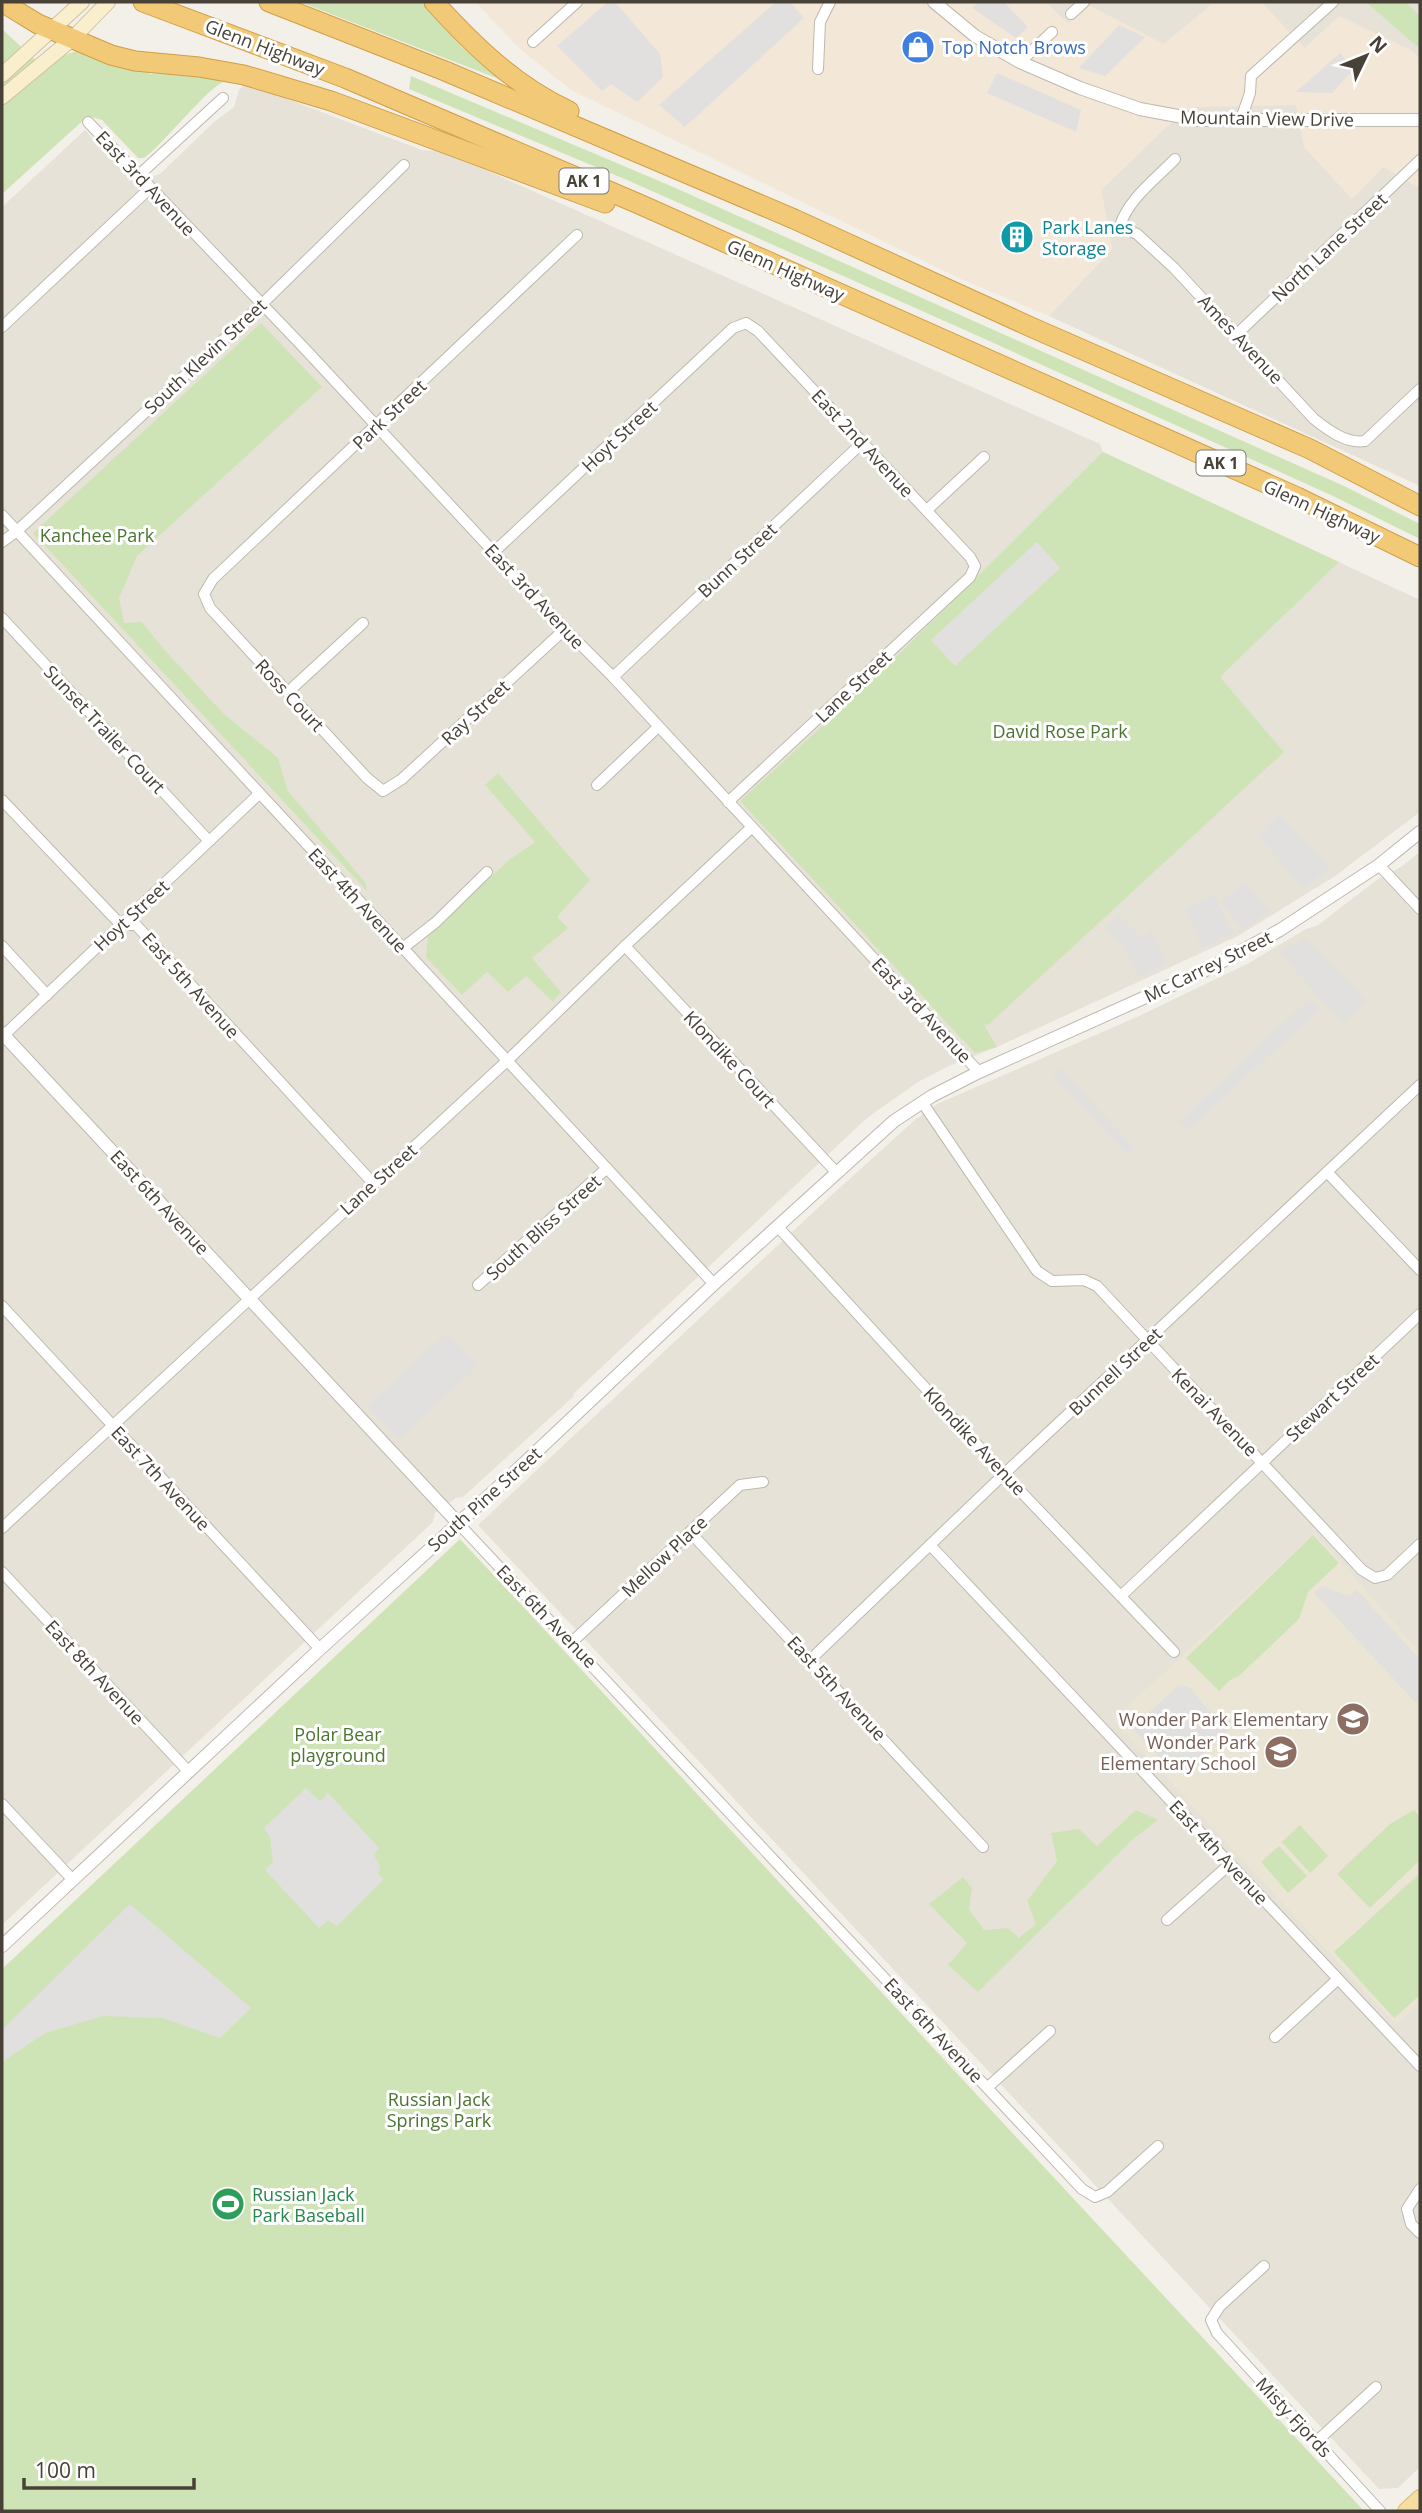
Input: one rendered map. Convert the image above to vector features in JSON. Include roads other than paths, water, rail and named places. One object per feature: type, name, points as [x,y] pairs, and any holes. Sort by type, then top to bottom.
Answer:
[{"type":"highway","points":[[2,2],[38,24],[111,55],[135,61],[199,67],[244,75],[331,101],[637,215],[733,247]]},
{"type":"highway","name":"Glenn Highway","points":[[144,2],[345,78],[733,247],[1297,498],[1420,558]]},
{"type":"highway","name":"AK 1","points":[[269,2],[458,77],[793,219],[1310,449],[1420,506]]},
{"type":"highway","points":[[434,2],[496,63],[555,105],[793,219]]},
{"type":"main road","points":[[2,75],[82,2]]},
{"type":"main road","points":[[2,97],[72,39],[108,2]]},
{"type":"main road","points":[[1406,2511],[1420,2498]]},
{"type":"street","points":[[533,42],[577,2]]},
{"type":"street","points":[[818,69],[820,22],[830,2]]},
{"type":"street","name":"Mountain View Drive","points":[[934,2],[975,36],[1020,62],[1080,88],[1140,109],[1199,120],[1420,120]]},
{"type":"street","points":[[1070,14],[1084,2]]},
{"type":"street","points":[[1241,120],[1250,93],[1251,76],[1333,2]]},
{"type":"street","points":[[1020,62],[1052,32]]},
{"type":"street","points":[[139,175],[223,99]]},
{"type":"street","name":"East 3rd Avenue","points":[[88,122],[613,677],[979,1072]]},
{"type":"street","name":"Ames Avenue","points":[[1175,159],[1132,203],[1124,214],[1121,226],[1148,243],[1320,424],[1349,440],[1365,441],[1420,389]]},
{"type":"street","name":"North Lane Street","points":[[1237,334],[1420,160]]},
{"type":"street","name":"South Klevin Street","points":[[2,541],[17,531],[262,304],[404,165]]},
{"type":"street","points":[[2,327],[150,188]]},
{"type":"street","name":"Park Street","points":[[204,594],[213,579],[577,235]]},
{"type":"street","name":"East 2nd Avenue","points":[[746,323],[758,331],[927,510],[975,566]]},
{"type":"street","name":"Hoyt Street","points":[[494,552],[733,328],[746,323]]},
{"type":"street","name":"Bunn Street","points":[[613,677],[862,443]]},
{"type":"street","points":[[927,510],[984,457]]},
{"type":"street","name":"East 4th Avenue","points":[[2,515],[714,1284]]},
{"type":"street","name":"Lane Street","points":[[728,802],[970,577],[975,566]]},
{"type":"street","name":"Ross Court","points":[[204,594],[210,608],[367,778],[383,790]]},
{"type":"street","name":"Sunset Trailer Court","points":[[2,618],[209,841]]},
{"type":"street","points":[[288,692],[363,623]]},
{"type":"street","name":"Ray Street","points":[[383,790],[402,779],[565,629]]},
{"type":"street","points":[[597,785],[658,727]]},
{"type":"street","name":"Hoyt Street","points":[[2,1035],[259,794]]},
{"type":"street","name":"East 5th Avenue","points":[[2,800],[121,925],[136,925],[373,1183]]},
{"type":"street","name":"Lane Street","points":[[2,1528],[508,1060],[752,827]]},
{"type":"street","name":"Mc Carrey Street","points":[[979,1072],[1210,968],[1293,923],[1379,865],[1420,832]]},
{"type":"street","points":[[1379,865],[1420,909]]},
{"type":"street","points":[[403,948],[436,922],[487,872]]},
{"type":"street","points":[[2,946],[47,995]]},
{"type":"street","name":"Klondike Court","points":[[625,946],[836,1172]]},
{"type":"street","name":"East 6th Avenue","points":[[2,1035],[1082,2189],[1095,2197],[1107,2192],[1158,2146]]},
{"type":"street","name":"South Pine Street","points":[[2,1946],[836,1172],[894,1121],[922,1102],[979,1072]]},
{"type":"street","name":"Bunnell Street","points":[[811,1659],[1004,1474],[1420,1085]]},
{"type":"street","name":"Kenai Avenue","points":[[922,1102],[1037,1271],[1052,1281],[1084,1280],[1097,1286],[1362,1570],[1375,1578],[1387,1575],[1420,1544]]},
{"type":"street","name":"South Bliss Street","points":[[478,1285],[607,1168]]},
{"type":"street","points":[[1327,1172],[1420,1270]]},
{"type":"street","name":"Klondike Avenue","points":[[778,1227],[1004,1474],[1174,1652]]},
{"type":"street","name":"East 7th Avenue","points":[[2,1306],[320,1649]]},
{"type":"street","name":"Stewart Street","points":[[1122,1595],[1420,1314]]},
{"type":"street","name":"Mellow Place","points":[[572,1642],[740,1485],[763,1482]]},
{"type":"street","name":"East 5th Avenue","points":[[690,1532],[811,1659],[983,1847]]},
{"type":"street","name":"East 4th Avenue","points":[[931,1546],[1420,2066]]},
{"type":"street","name":"East 8th Avenue","points":[[2,1572],[188,1772]]},
{"type":"street","points":[[2,1804],[72,1879]]},
{"type":"street","points":[[1167,1920],[1230,1864]]},
{"type":"street","points":[[1275,2037],[1338,1979]]},
{"type":"street","points":[[988,2087],[1050,2031]]},
{"type":"street","points":[[1420,2189],[1407,2209],[1411,2224],[1420,2233]]},
{"type":"street","name":"Misty Fjords","points":[[1264,2266],[1220,2305],[1212,2320],[1217,2333],[1380,2511]]},
{"type":"street","points":[[1317,2441],[1376,2387]]},
{"type":"place","name":"Top Notch Brows","points":[[918,47]]},
{"type":"place","name":"Park Lanes Storage","points":[[1017,237]]},
{"type":"place","name":"Wonder Park Elementary","points":[[1353,1719]]},
{"type":"place","name":"Wonder Park Elementary School","points":[[1281,1752]]},
{"type":"place","name":"Russian Jack Park Baseball","points":[[228,2204]]},
{"type":"park label","name":"Kanchee Park","points":[[97,535]]},
{"type":"park label","name":"David Rose Park","points":[[1060,731]]},
{"type":"park label","name":"Polar Bear playground","points":[[338,1744]]},
{"type":"park label","name":"Russian Jack Springs Park","points":[[439,2109]]}]
